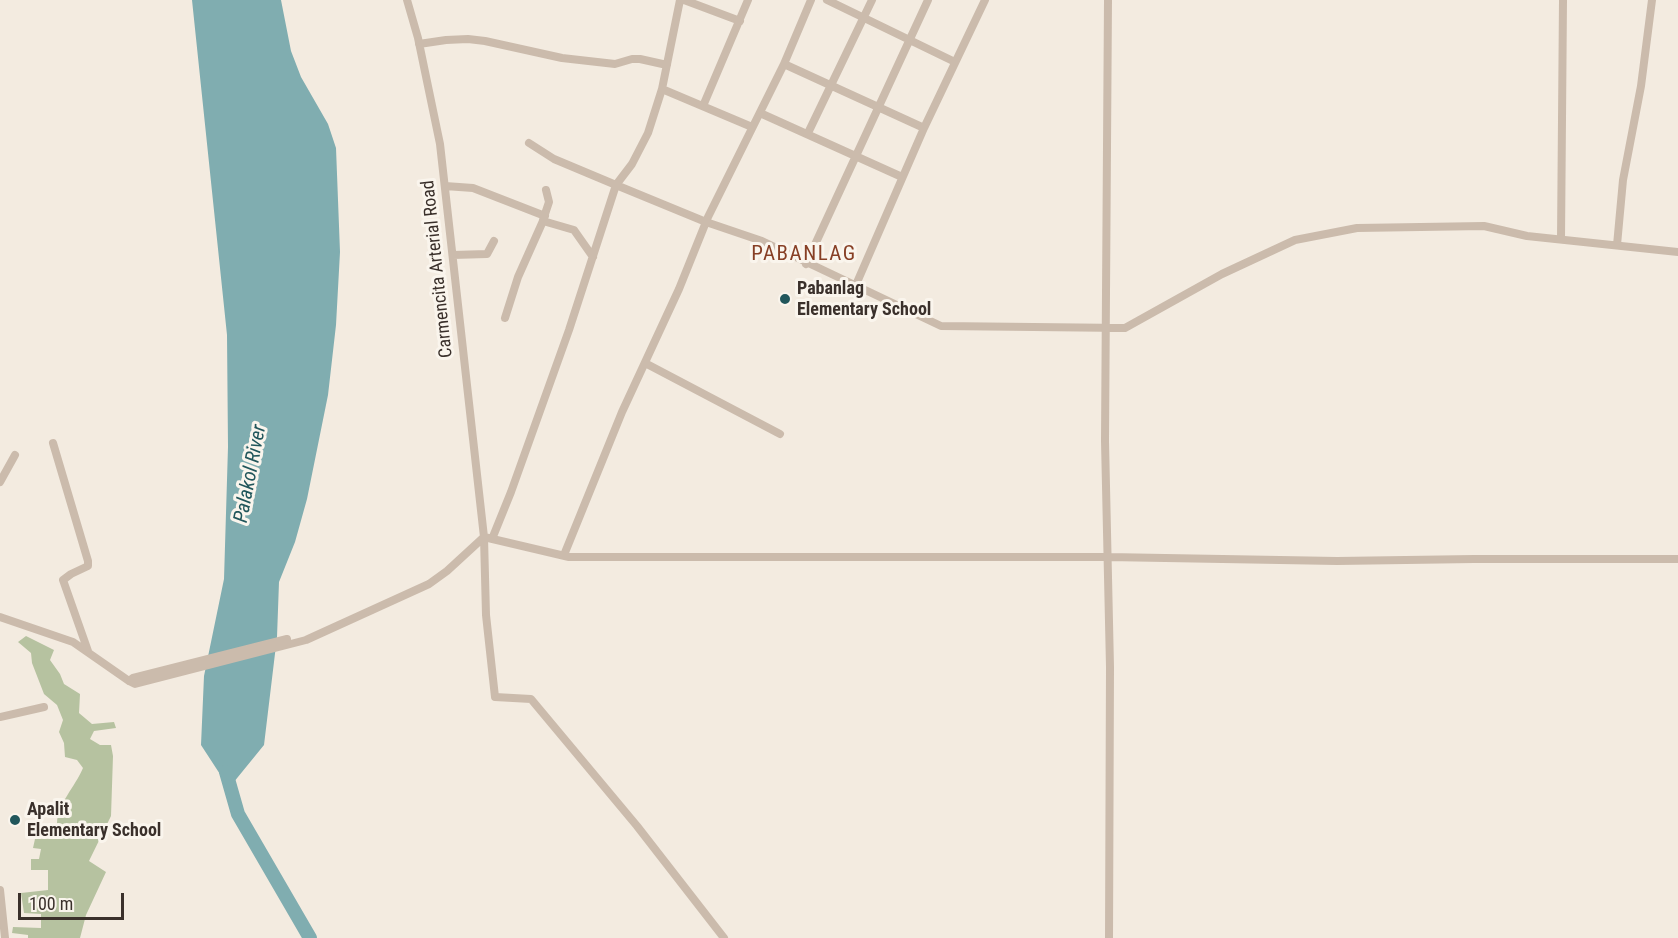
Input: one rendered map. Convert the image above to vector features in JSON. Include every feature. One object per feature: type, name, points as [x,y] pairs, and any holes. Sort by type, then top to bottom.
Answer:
[{"type":"street","name":"Carmencita Arterial Road","points":[[407,0],[419,44],[440,144],[488,538],[486,615],[495,697],[531,699],[637,826],[724,938]]},
{"type":"street","points":[[0,617],[73,642],[132,681],[318,633],[429,584],[488,538],[512,492],[616,185],[632,164],[648,133],[662,88],[682,0],[740,21]]},
{"type":"street","points":[[703,106],[748,0]]},
{"type":"street","points":[[564,555],[622,412],[679,289],[706,222],[784,64],[812,0]]},
{"type":"street","points":[[827,0],[955,62]]},
{"type":"street","points":[[808,133],[872,0]]},
{"type":"street","points":[[806,264],[928,0]]},
{"type":"street","points":[[855,286],[924,128],[985,0]]},
{"type":"street","points":[[1108,0],[1105,441],[1110,679],[1109,938]]},
{"type":"street","points":[[1561,239],[1563,0]]},
{"type":"street","points":[[1617,245],[1623,180],[1641,86],[1652,0]]},
{"type":"street","points":[[419,44],[468,39],[562,58],[615,64],[632,58],[667,65]]},
{"type":"street","points":[[784,64],[924,128]]},
{"type":"street","points":[[662,88],[752,127]]},
{"type":"street","points":[[760,113],[902,177]]},
{"type":"street","points":[[529,143],[554,159],[706,222],[762,241],[806,264],[941,326],[1125,328],[1222,274],[1295,240],[1357,228],[1484,226],[1527,236],[1678,252]]},
{"type":"street","points":[[445,186],[473,188],[574,230],[593,257]]},
{"type":"street","points":[[505,318],[518,277],[544,218],[549,202],[546,190]]},
{"type":"street","points":[[453,255],[488,254],[494,241]]},
{"type":"street","points":[[645,363],[780,434]]},
{"type":"street","points":[[53,443],[88,561],[88,566],[71,573],[63,580],[88,651]]},
{"type":"street","points":[[0,482],[15,455]]},
{"type":"street","points":[[488,538],[564,555],[1108,557],[1313,561],[1678,559]]},
{"type":"street","points":[[0,717],[44,707]]},
{"type":"street","points":[[0,890],[4,938]]},
{"type":"green space","points":[[26,636],[54,650],[50,660],[64,684],[80,694],[79,713],[92,724],[114,722],[116,728],[94,731],[90,739],[100,745],[111,745],[113,756],[111,816],[89,861],[106,872],[86,915],[80,938],[28,938],[28,935],[12,933],[13,927],[41,928],[41,914],[24,913],[21,893],[48,890],[48,870],[31,870],[31,859],[39,859],[41,849],[33,848],[35,839],[66,838],[64,829],[57,823],[58,816],[83,768],[77,760],[65,757],[64,743],[59,732],[63,720],[57,705],[44,694],[32,663],[31,653],[18,642]]},
{"type":"water","points":[[192,0],[281,0],[291,51],[301,77],[328,124],[336,148],[340,252],[336,325],[328,395],[307,499],[295,542],[279,582],[277,637],[264,745],[229,788],[201,745],[204,676],[224,579],[228,447],[227,335]]},
{"type":"waterway","name":"Palakol River","points":[[226,772],[238,814],[310,938]]},
{"type":"place","name":"Pabanlag Elementary School","points":[[785,299]]},
{"type":"place","name":"Apalit Elementary School","points":[[15,820]]},
{"type":"district","name":"PABANLAG","points":[[804,255]]}]
